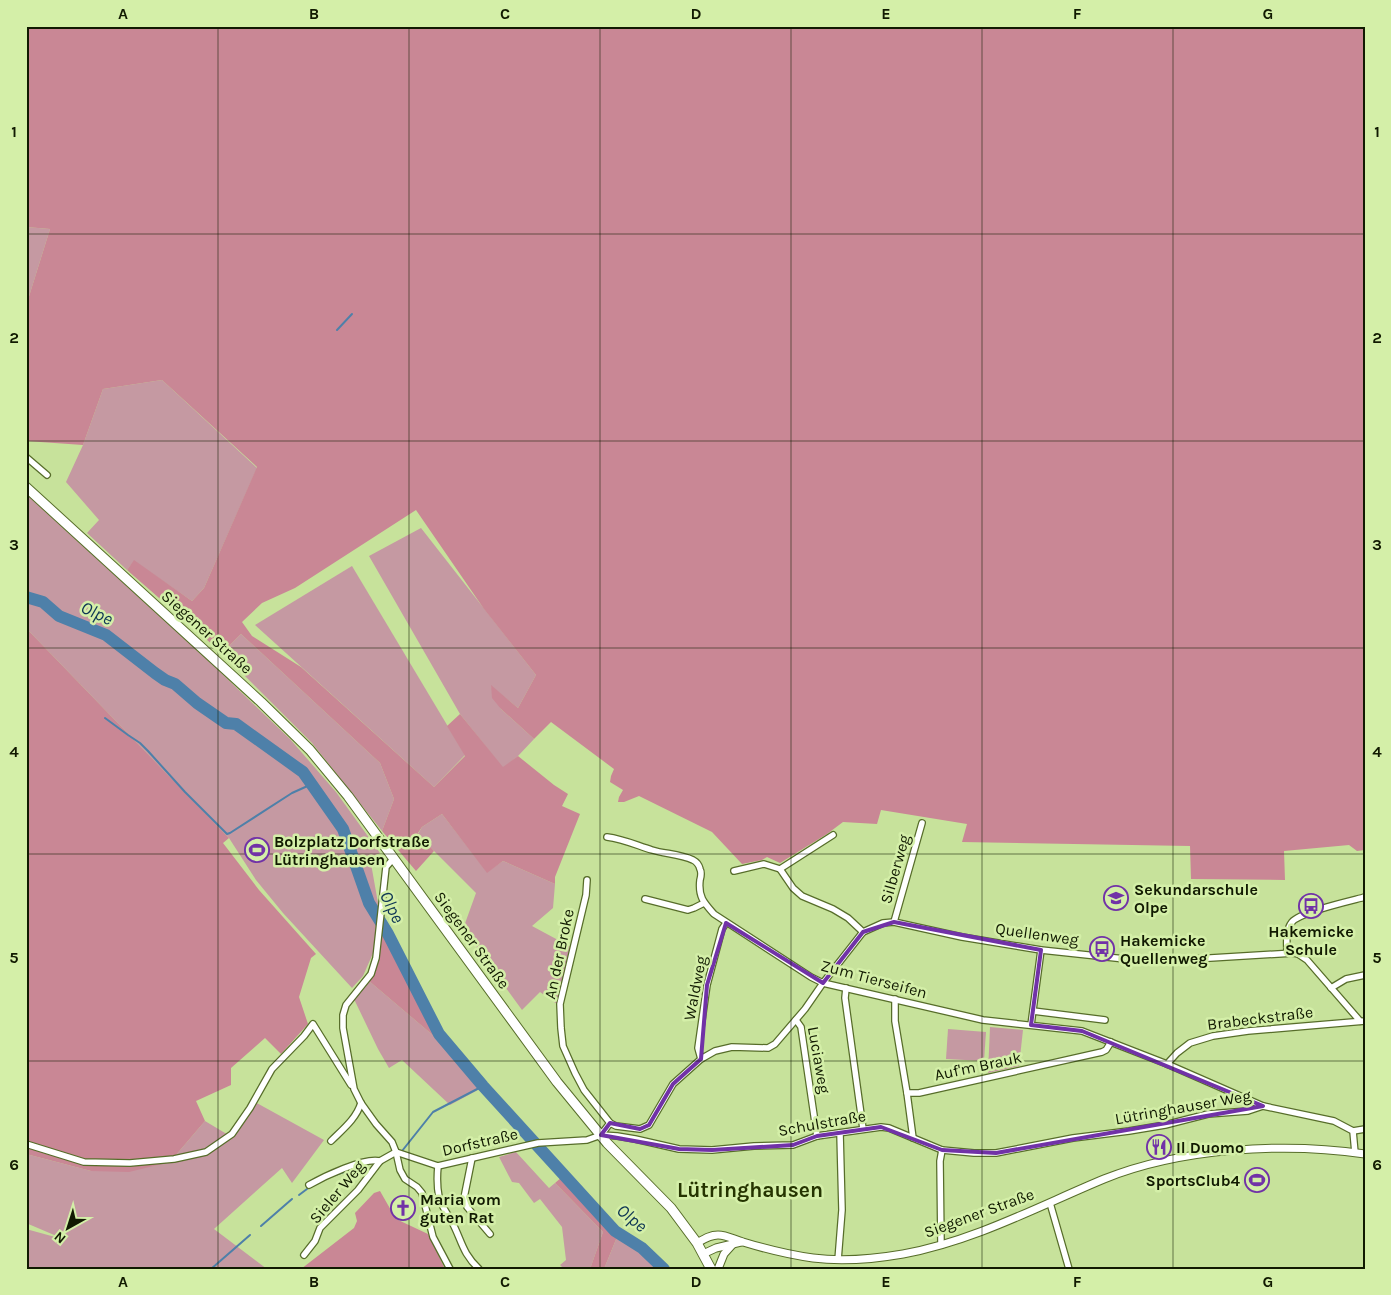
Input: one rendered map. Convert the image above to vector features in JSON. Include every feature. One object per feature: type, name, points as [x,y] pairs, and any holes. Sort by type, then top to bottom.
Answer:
[{"type":"main road","name":"Siegener Straße","points":[[26,487],[292,731],[310,750],[394,859],[557,1082],[601,1136],[671,1208],[697,1243]]},
{"type":"main road","points":[[697,1243],[711,1269]]},
{"type":"street","points":[[26,457],[47,475]]},
{"type":"street","name":"Silberweg","points":[[894,922],[922,823]]},
{"type":"street","points":[[780,869],[832,834]]},
{"type":"street","points":[[607,837],[620,839],[652,850],[682,856],[696,861],[700,867],[700,894],[704,903],[688,910],[645,899]]},
{"type":"street","points":[[354,1089],[343,1028],[343,1015],[346,1005],[371,974],[376,958],[386,867],[394,859]]},
{"type":"street","points":[[601,1136],[610,1123],[616,1126],[640,1129],[649,1125],[673,1084],[700,1060],[715,1051],[732,1047],[768,1048],[775,1044],[796,1020],[863,932],[848,918],[833,909],[802,896],[793,888],[780,869],[764,864],[734,871]]},
{"type":"street","name":"An der Broke","points":[[587,880],[586,895],[560,1004],[561,1028],[563,1046],[575,1073],[584,1090],[610,1123]]},
{"type":"street","points":[[1362,1021],[1307,960],[1298,954],[1287,952],[1287,933],[1292,922],[1301,916],[1365,897]]},
{"type":"street","name":"Zum Tierseifen","points":[[704,903],[726,923],[823,983],[983,1020],[1082,1031],[1167,1064],[1263,1106]]},
{"type":"street","name":"Quellenweg","points":[[863,932],[883,923],[894,922],[962,937],[1041,950],[1161,961],[1287,952]]},
{"type":"street","name":"Waldweg","points":[[700,1060],[698,1048],[707,985],[722,929],[726,923]]},
{"type":"street","points":[[1031,1025],[1041,950]]},
{"type":"street","points":[[1331,988],[1346,979],[1365,975]]},
{"type":"street","points":[[846,988],[845,998],[863,1130]]},
{"type":"street","points":[[894,999],[895,1021],[913,1138]]},
{"type":"street","points":[[1033,1011],[1105,1020]]},
{"type":"street","name":"Luciaweg","points":[[796,1020],[801,1027],[818,1136]]},
{"type":"street","name":"Brabeckstraße","points":[[1167,1064],[1190,1044],[1213,1036],[1362,1021]]},
{"type":"street","points":[[26,1144],[84,1162],[130,1163],[174,1159],[206,1152],[232,1134],[250,1108],[272,1068],[304,1036],[313,1024],[361,1103],[392,1142],[404,1179],[417,1187],[422,1193],[433,1237],[450,1269]]},
{"type":"street","name":"Auf'm Brauk","points":[[907,1093],[919,1093],[1102,1052],[1112,1042]]},
{"type":"street","points":[[331,1141],[357,1114],[361,1103]]},
{"type":"street","name":"Lütringhauser Weg","points":[[1073,1138],[1165,1125],[1208,1114],[1248,1111],[1263,1106],[1334,1121],[1353,1131]]},
{"type":"street","name":"Schulstraße","points":[[601,1136],[618,1136],[679,1149],[712,1150],[793,1145],[818,1136],[881,1127],[889,1128],[942,1150],[974,1153],[996,1153],[1073,1138]]},
{"type":"street","points":[[1356,1153],[1353,1131],[1365,1129]]},
{"type":"street","points":[[838,1260],[842,1210],[840,1133]]},
{"type":"street","name":"Dorfstraße","points":[[396,1152],[438,1166],[538,1142],[587,1140],[601,1136]]},
{"type":"street","name":"Siegener Straße","points":[[703,1254],[716,1248],[737,1243],[813,1258],[838,1260],[880,1258],[942,1244],[1003,1222],[1106,1178],[1180,1158],[1220,1152],[1264,1149],[1298,1149],[1365,1154]]},
{"type":"street","points":[[942,1150],[940,1161],[942,1244]]},
{"type":"street","name":"Sieler Weg","points":[[304,1255],[315,1241],[320,1228],[358,1190],[380,1161],[396,1152]]},
{"type":"street","points":[[472,1158],[464,1198],[467,1207],[490,1234]]},
{"type":"street","points":[[309,1185],[323,1176],[339,1170],[370,1161],[380,1161]]},
{"type":"street","points":[[438,1166],[439,1200],[452,1222],[460,1243],[470,1260],[479,1269]]},
{"type":"street","points":[[1050,1202],[1069,1269]]},
{"type":"street","name":"Siegener Straße","points":[[697,1243],[710,1236],[718,1235],[737,1239],[737,1243]]},
{"type":"street","points":[[718,1269],[724,1254],[737,1243]]},
{"type":"highlighted area","points":[[894,922],[1041,950],[1031,1025],[1082,1031],[1263,1106],[996,1153],[942,1150],[881,1127],[817,1136],[793,1145],[712,1150],[679,1149],[601,1135],[610,1123],[640,1129],[649,1125],[673,1084],[701,1059],[707,985],[726,923],[823,983],[863,932]]},
{"type":"shaded area","points":[[26,26],[1365,26],[1365,850],[1357,851],[1349,845],[1284,851],[1285,880],[1191,879],[1190,846],[962,842],[967,824],[881,810],[877,824],[843,822],[780,863],[767,857],[762,860],[742,864],[712,832],[639,796],[624,802],[618,802],[623,790],[610,782],[614,769],[551,722],[534,739],[501,709],[492,698],[491,685],[518,708],[536,675],[484,609],[416,510],[295,588],[262,603],[242,622],[252,636],[301,667],[434,787],[465,756],[447,726],[460,714],[503,767],[518,756],[568,794],[562,806],[580,814],[555,877],[555,884],[503,861],[487,873],[442,814],[422,827],[418,833],[434,851],[416,871],[382,831],[394,799],[380,763],[241,634],[222,653],[127,570],[134,560],[192,601],[204,588],[257,467],[162,380],[103,389],[83,445],[26,441],[26,306],[50,229],[26,227]]},
{"type":"shaded area","points":[[26,227],[50,229],[26,306]]},
{"type":"shaded area","points":[[162,380],[257,468],[204,588],[192,601],[134,561],[127,570],[87,533],[99,520],[66,482],[83,445],[103,389]]},
{"type":"shaded area","points":[[26,494],[217,669],[290,739],[336,792],[380,853],[370,858],[378,903],[374,951],[363,976],[352,988],[283,913],[256,880],[229,838],[26,628]]},
{"type":"shaded area","points":[[421,528],[536,675],[518,708],[491,686],[501,709],[534,739],[503,768],[460,714],[369,556]]},
{"type":"shaded area","points":[[352,566],[465,755],[434,787],[255,625]]},
{"type":"shaded area","points":[[26,628],[229,838],[223,843],[259,890],[316,954],[311,958],[299,997],[308,1024],[281,1054],[265,1038],[231,1068],[231,1085],[196,1101],[205,1121],[170,1162],[129,1172],[91,1171],[26,1154]]},
{"type":"shaded area","points":[[241,634],[380,763],[394,799],[382,831],[312,743],[222,653]]},
{"type":"shaded area","points":[[442,814],[487,872],[503,861],[555,884],[553,908],[532,926],[571,947],[557,1004],[540,992],[522,1010],[463,929],[476,893],[418,834],[422,827]]},
{"type":"shaded area","points":[[382,930],[438,1034],[467,1071],[435,1037],[369,981],[380,952]]},
{"type":"shaded area","points":[[369,981],[435,1037],[482,1087],[450,1105],[402,1060],[389,1068],[354,999]]},
{"type":"shaded area","points":[[990,1027],[1023,1030],[1019,1066],[988,1073]]},
{"type":"shaded area","points":[[948,1029],[986,1032],[984,1061],[946,1059]]},
{"type":"shaded area","points":[[253,1101],[324,1140],[292,1183],[282,1168],[214,1229],[267,1269],[26,1269],[26,1229],[66,1240],[26,1223],[26,1154],[91,1171],[170,1162],[205,1121],[225,1133],[232,1134]]},
{"type":"shaded area","points":[[516,1152],[549,1188],[555,1183],[603,1232],[590,1269],[564,1269],[560,1265],[566,1260],[562,1227],[540,1199],[534,1203],[519,1183],[512,1182],[499,1157]]},
{"type":"shaded area","points":[[562,1177],[617,1237],[604,1269],[590,1269],[603,1232],[555,1183]]},
{"type":"shaded area","points":[[380,1191],[396,1219],[428,1234],[445,1269],[359,1267],[358,1269],[301,1269],[354,1228],[357,1221],[355,1213],[374,1193]]},
{"type":"shaded area","points":[[617,1237],[639,1250],[659,1269],[604,1269]]},
{"type":"waterway","points":[[337,330],[352,314]]},
{"type":"waterway","name":"Olpe","points":[[26,597],[43,602],[59,616],[106,635],[155,673],[175,684],[197,703],[226,723],[236,724],[303,772],[343,829],[369,903],[388,934],[439,1034],[483,1086],[615,1231],[642,1248],[664,1269]]},
{"type":"waterway","points":[[105,718],[140,743],[227,834],[292,793],[312,784]]},
{"type":"waterway","points":[[402,1151],[433,1112],[483,1086]]},
{"type":"waterway","points":[[335,1175],[368,1164]]},
{"type":"waterway","points":[[299,1195],[307,1189]]},
{"type":"waterway","points":[[261,1226],[292,1199]]},
{"type":"waterway","points":[[211,1269],[250,1235]]},
{"type":"place","name":"Bolzplatz Dorfstraße Lütringhausen","points":[[257,850]]},
{"type":"place","name":"Sekundarschule Olpe","points":[[1116,898]]},
{"type":"place","name":"Hakemicke Schule","points":[[1311,906]]},
{"type":"place","name":"Hakemicke Quellenweg","points":[[1102,949]]},
{"type":"place","name":"Il Duomo","points":[[1159,1147]]},
{"type":"place","name":"SportsClub4","points":[[1257,1180]]},
{"type":"place","name":"Maria vom guten Rat","points":[[403,1208]]},
{"type":"district","name":"Lütringhausen","points":[[750,1190]]}]
